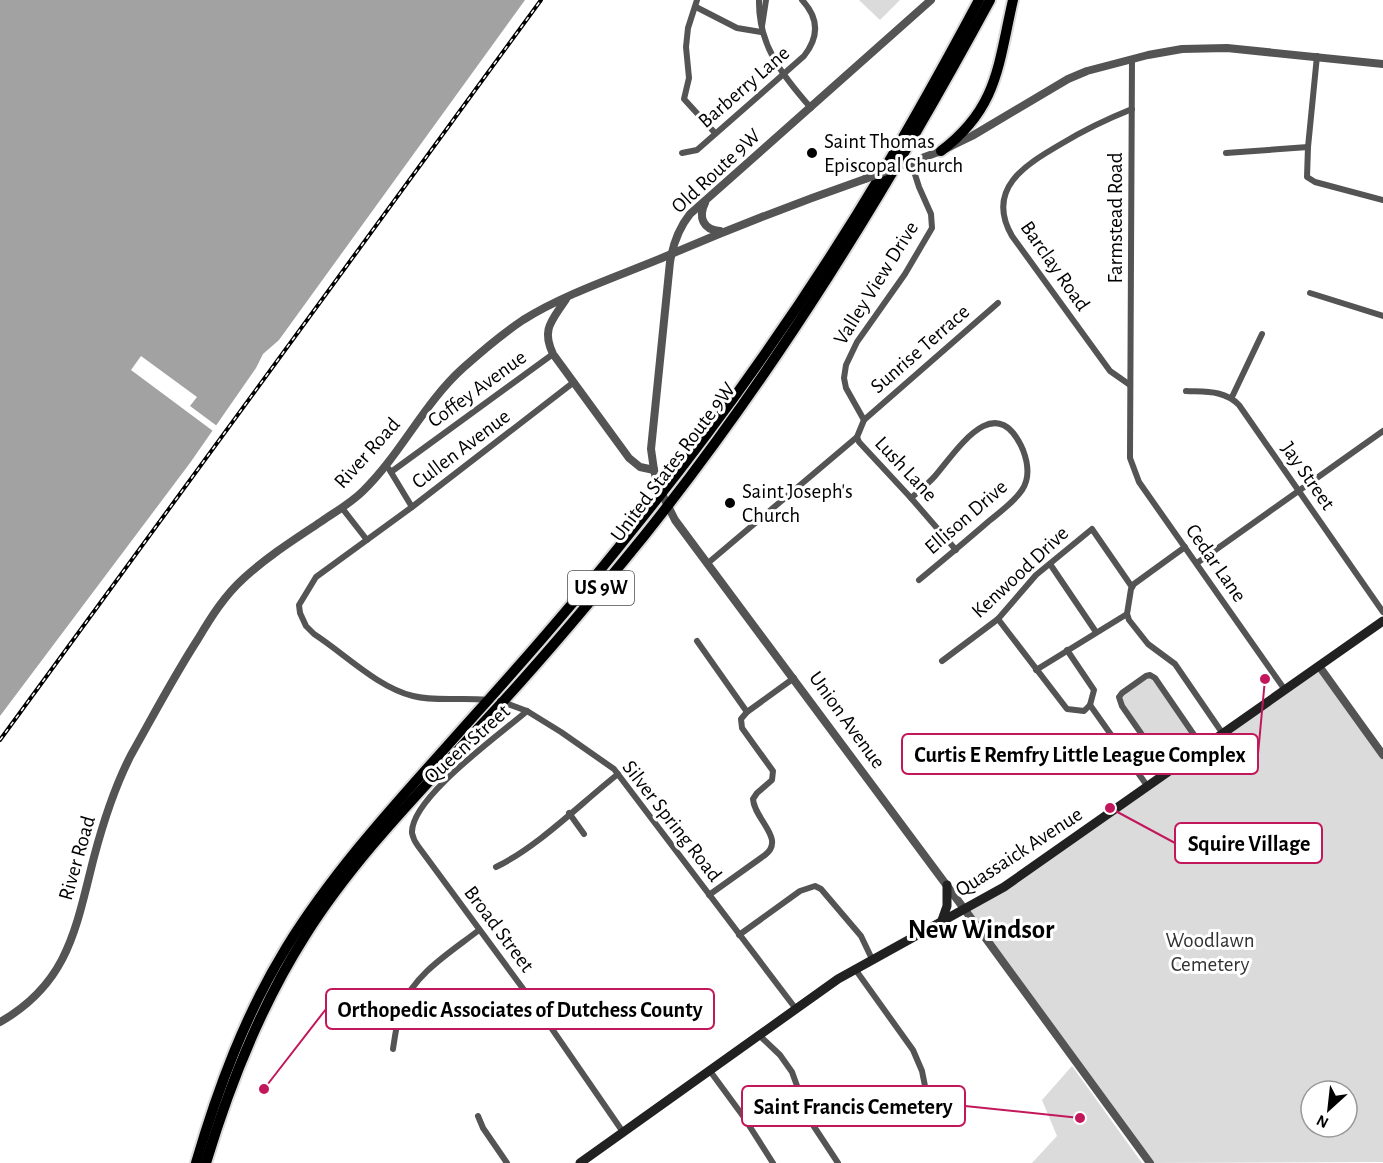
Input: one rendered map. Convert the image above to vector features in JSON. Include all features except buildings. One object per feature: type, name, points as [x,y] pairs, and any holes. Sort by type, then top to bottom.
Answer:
[{"type":"highway","name":"United States Route 9W","points":[[206,1163],[231,1085],[265,996],[306,934],[358,862],[584,609],[667,506],[748,396],[882,174],[979,0]]},
{"type":"highway","name":"United States Route 9W","points":[[196,1163],[226,1071],[298,929],[348,858],[554,626],[661,494],[738,394],[805,304],[896,169],[990,0]]},
{"type":"highway","points":[[941,151],[968,129],[987,99],[995,77],[1013,0]]},
{"type":"main road","name":"Quassaick Avenue","points":[[580,1163],[855,969],[1004,887],[1383,621]]},
{"type":"main road","points":[[941,922],[947,906],[947,885]]},
{"type":"street","points":[[759,0],[761,32],[783,76],[811,108]]},
{"type":"street","points":[[761,32],[766,0]]},
{"type":"street","name":"Barberry Lane","points":[[682,153],[698,150],[804,56],[814,41],[816,31],[814,19],[802,0]]},
{"type":"street","name":"Old Route 9W","points":[[654,470],[652,436],[671,254],[676,234],[682,224],[705,202],[932,0]]},
{"type":"street","points":[[715,133],[684,99],[690,71],[686,47],[688,28],[696,3],[737,28],[761,32]]},
{"type":"street","name":"River Road","points":[[0,1022],[29,1003],[45,986],[61,963],[75,932],[96,851],[118,783],[167,690],[214,612],[240,581],[263,562],[361,493],[397,452],[439,394],[464,367],[524,320],[566,299],[723,231],[941,151],[984,130],[1068,79],[1088,71],[1182,49],[1207,48],[1266,51],[1383,64]]},
{"type":"street","points":[[1317,56],[1306,173],[1310,180],[1383,200]]},
{"type":"street","name":"Farmstead Road","points":[[1130,450],[1132,59]]},
{"type":"street","name":"Barclay Road","points":[[1130,385],[1110,371],[1011,236],[1006,226],[1002,204],[1014,177],[1031,161],[1082,131],[1132,109]]},
{"type":"street","points":[[1226,153],[1308,147]]},
{"type":"street","name":"Valley View Drive","points":[[864,420],[846,388],[844,378],[846,365],[857,342],[905,274],[932,228],[931,214],[911,162]]},
{"type":"street","points":[[705,202],[701,215],[703,223],[713,231],[723,231]]},
{"type":"street","points":[[1310,293],[1383,316]]},
{"type":"street","points":[[566,299],[546,331],[553,354],[629,458],[640,467],[654,470]]},
{"type":"street","name":"Sunrise Terrace","points":[[864,420],[998,303]]},
{"type":"street","points":[[1186,391],[1222,393],[1232,397],[1262,334]]},
{"type":"street","name":"Coffey Avenue","points":[[391,472],[553,354]]},
{"type":"street","name":"Cullen Avenue","points":[[367,540],[574,382]]},
{"type":"street","name":"Jay Street","points":[[1232,397],[1383,612]]},
{"type":"street","points":[[708,563],[857,437],[864,420]]},
{"type":"street","name":"Ellison Drive","points":[[911,498],[933,478],[962,443],[990,422],[1003,424],[1022,447],[1027,461],[1027,474],[1024,486],[1013,501],[918,580]]},
{"type":"street","points":[[1197,563],[1383,431]]},
{"type":"street","name":"Lush Lane","points":[[857,437],[956,550]]},
{"type":"street","name":"Cedar Lane","points":[[1130,450],[1133,469],[1139,482],[1285,690]]},
{"type":"street","points":[[386,463],[412,507]]},
{"type":"street","name":"Union Avenue","points":[[654,470],[667,506],[1150,1163]]},
{"type":"street","points":[[342,508],[367,540]]},
{"type":"street","name":"Kenwood Drive","points":[[942,661],[998,619],[1023,588],[1092,529],[1132,587]]},
{"type":"street","name":"Silver Spring Road","points":[[367,540],[316,577],[310,584],[299,605],[306,626],[376,679],[402,692],[433,699],[503,702],[527,711],[614,769],[796,1010]]},
{"type":"street","points":[[1185,547],[1132,587],[1126,614],[1148,644],[1175,664],[1223,734]]},
{"type":"street","points":[[1050,564],[1096,632]]},
{"type":"street","points":[[1036,670],[1126,614]]},
{"type":"street","points":[[998,619],[1067,709],[1084,711],[1094,696],[1094,688],[1067,650]]},
{"type":"street","points":[[698,641],[747,712]]},
{"type":"street","points":[[1319,666],[1383,755]]},
{"type":"street","points":[[1168,772],[1119,700],[1122,693],[1146,676],[1150,675],[1155,678],[1203,748]]},
{"type":"street","points":[[709,894],[765,855],[772,847],[770,835],[756,810],[753,799],[772,780],[774,774],[768,762],[742,728],[741,719],[747,712],[794,678]]},
{"type":"street","points":[[1090,705],[1148,787]]},
{"type":"street","name":"Queen Street","points":[[412,833],[417,817],[446,781],[472,755],[527,711]]},
{"type":"street","points":[[496,867],[530,846],[618,774]]},
{"type":"street","points":[[569,813],[584,834]]},
{"type":"street","name":"Broad Street","points":[[412,833],[418,846],[541,1013],[623,1132]]},
{"type":"street","points":[[739,935],[800,891],[815,886],[821,889],[861,936],[872,959]]},
{"type":"street","points":[[393,1049],[400,1011],[412,988],[441,959],[480,930]]},
{"type":"street","points":[[855,969],[913,1050],[922,1071],[926,1091]]},
{"type":"street","points":[[759,1035],[780,1055],[792,1072],[810,1119],[838,1163]]},
{"type":"street","points":[[710,1071],[744,1116],[773,1163]]},
{"type":"street","points":[[478,1116],[483,1128],[507,1163]]},
{"type":"green space","points":[[859,0],[900,0],[880,20]]},
{"type":"green space","name":"Woodlawn Cemetery","points":[[1319,666],[1383,756],[1383,1162],[1148,1163],[965,910],[1168,772],[1119,697],[1150,675],[1203,747]]},
{"type":"green space","points":[[1072,1066],[1142,1163],[1032,1163],[1057,1136],[1042,1100]]},
{"type":"shaded area","points":[[0,0],[525,0],[279,340],[263,354],[256,368],[190,463],[0,716]]},
{"type":"pier","points":[[141,356],[197,397],[190,406],[217,426],[213,431],[131,370]]},
{"type":"railway","points":[[0,740],[541,0]]},
{"type":"place","name":"Saint Thomas Episcopal Church","points":[[812,153]]},
{"type":"place","name":"Saint Joseph's Church","points":[[730,503]]},
{"type":"place","name":"Curtis E Remfry Little League Complex","points":[[1265,679]]},
{"type":"place","name":"Squire Village","points":[[1110,808]]},
{"type":"place","name":"Orthopedic Associates of Dutchess County","points":[[264,1089]]},
{"type":"place","name":"Saint Francis Cemetery","points":[[1080,1118]]},
{"type":"district","name":"New Windsor","points":[[981,929]]}]
